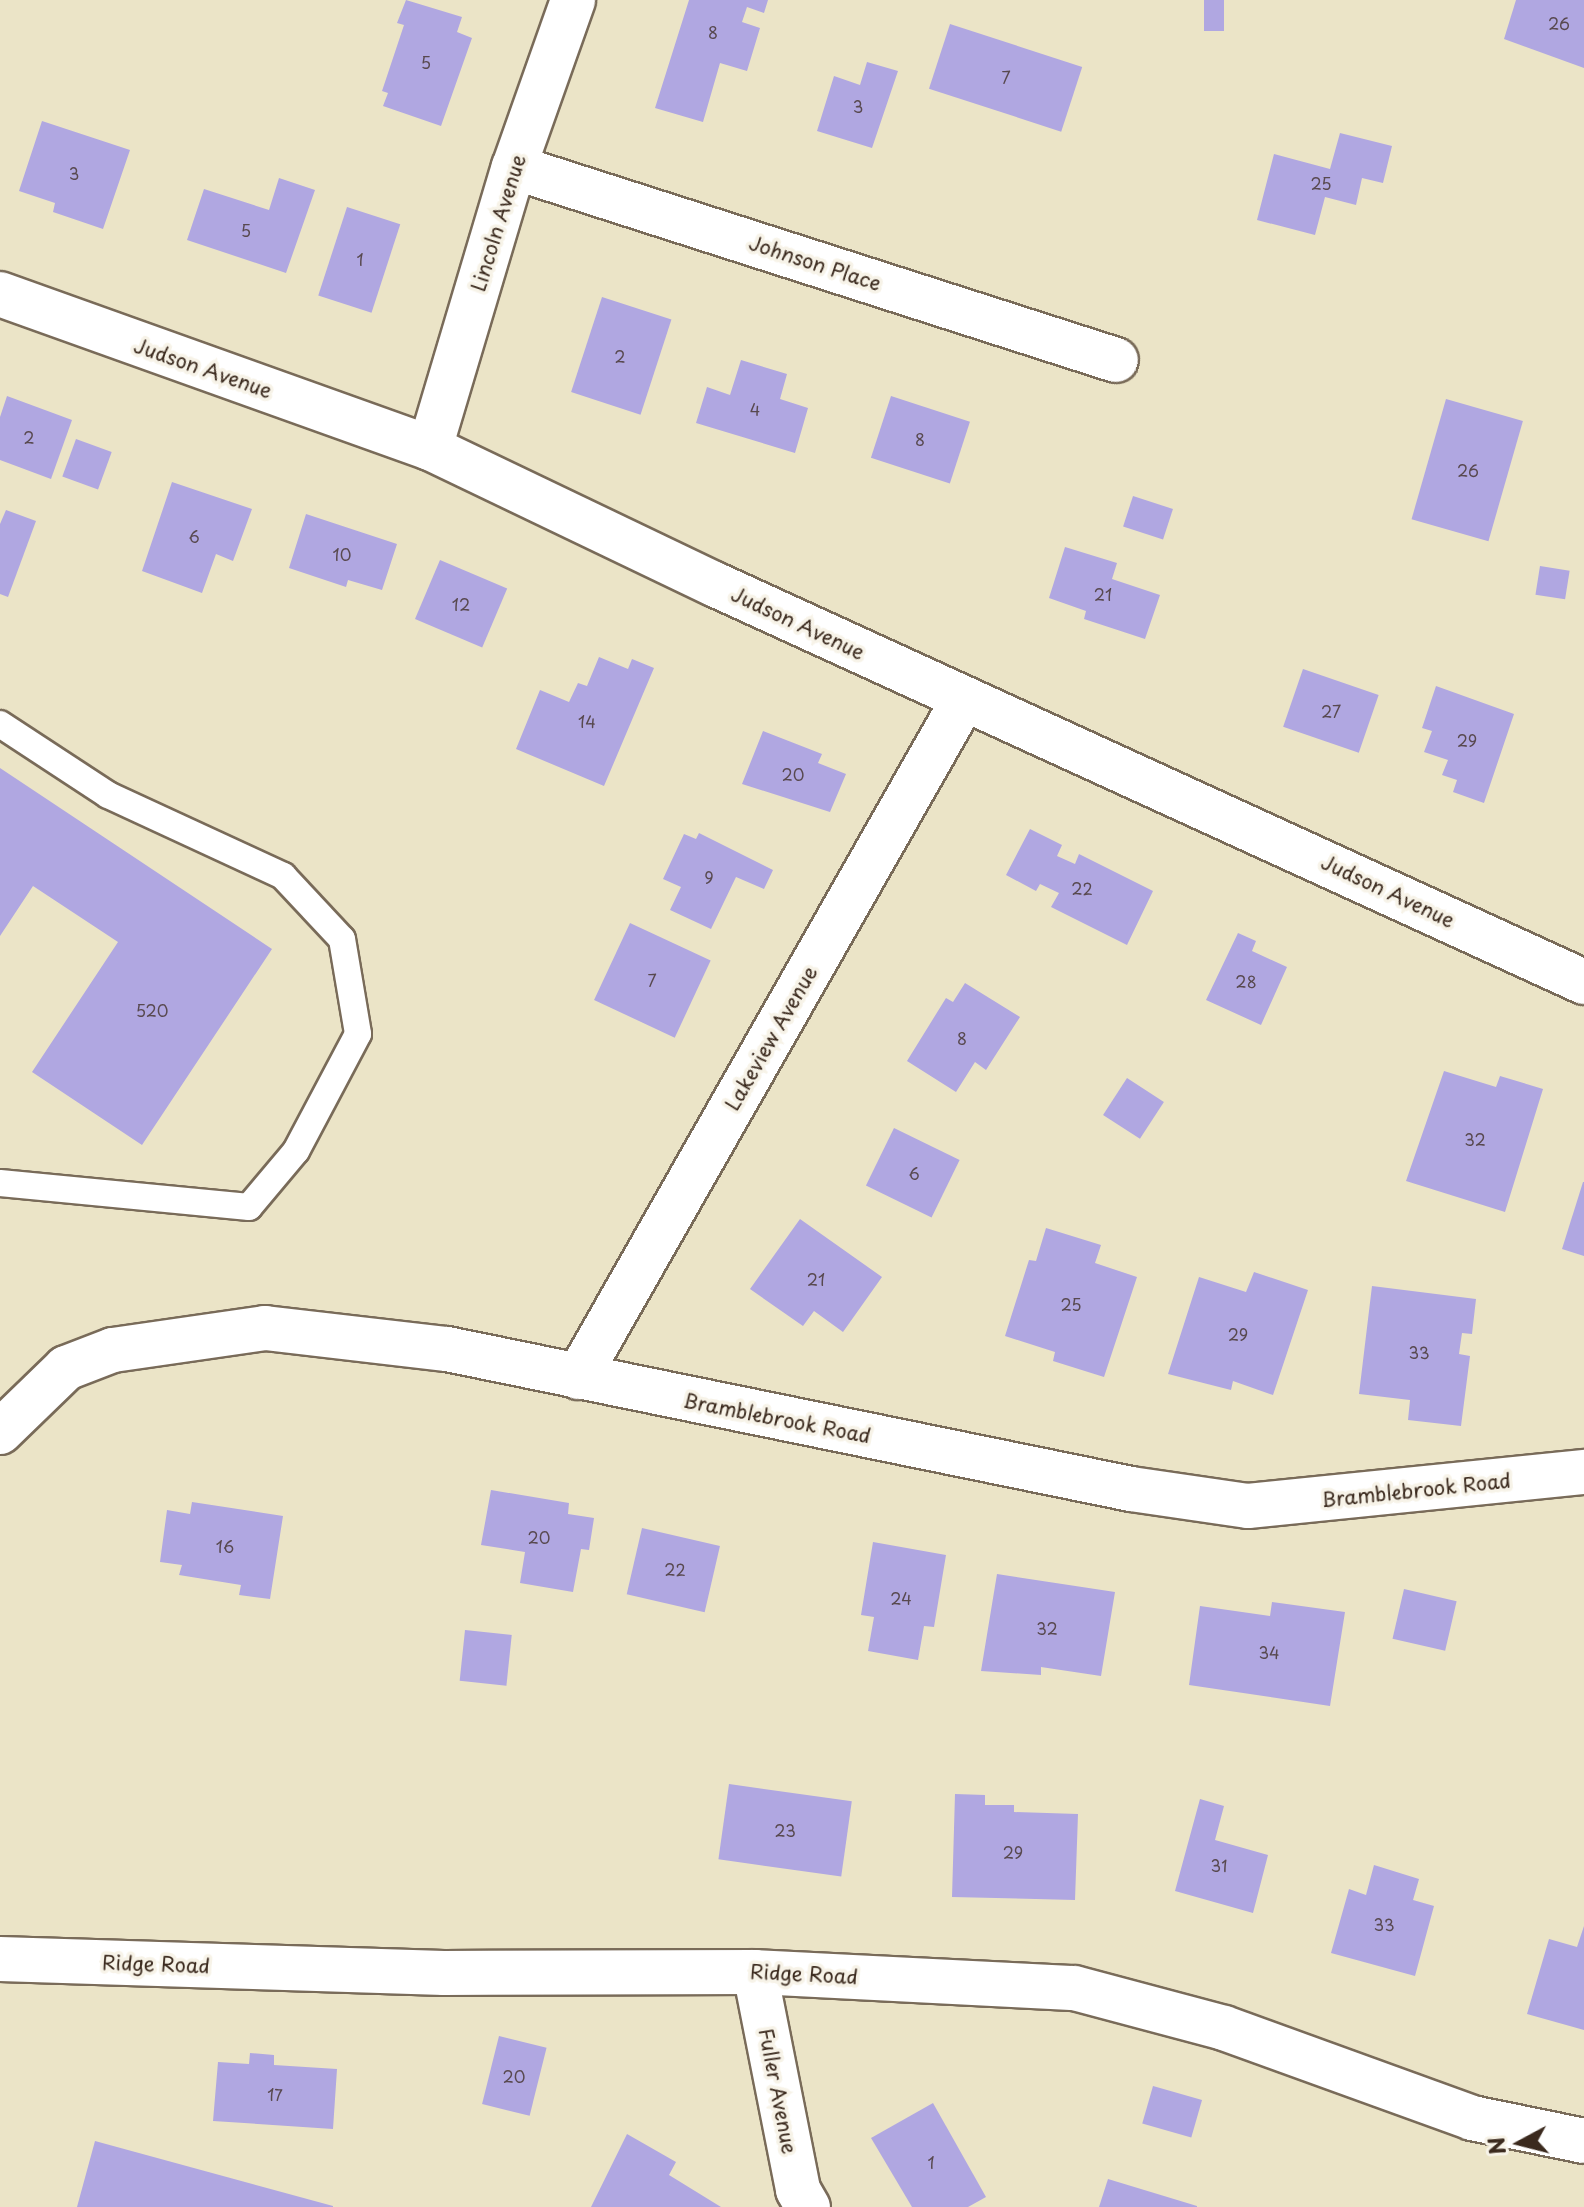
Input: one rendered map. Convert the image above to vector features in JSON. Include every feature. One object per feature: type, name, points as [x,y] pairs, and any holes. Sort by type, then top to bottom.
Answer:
[{"type":"street","name":"Lincoln Avenue","points":[[430,448],[514,167],[573,0]]},
{"type":"street","name":"Johnson Place","points":[[514,167],[1116,360]]},
{"type":"street","name":"Judson Avenue","points":[[0,294],[430,448],[964,699],[1584,982]]},
{"type":"street","name":"Lakeview Avenue","points":[[578,1377],[964,699]]},
{"type":"street","name":"Bramblebrook Road","points":[[0,1432],[66,1368],[78,1363],[113,1350],[265,1328],[447,1349],[1131,1489],[1248,1506],[1584,1472]]},
{"type":"street","name":"Ridge Road","points":[[0,1959],[444,1973],[755,1972],[1074,1988],[1224,2028],[1472,2118],[1584,2141]]},
{"type":"street","name":"Fuller Avenue","points":[[755,1972],[798,2190],[808,2207]]},
{"type":"lane","points":[[0,724],[108,795],[283,876],[342,939],[358,1034],[296,1151],[249,1207],[0,1183]]},
{"type":"building","points":[[406,0],[462,17],[457,32],[472,38],[441,126],[383,106],[388,93],[382,91],[404,25],[397,23]]},
{"type":"building","points":[[689,0],[768,0],[764,13],[747,7],[742,22],[760,28],[747,71],[720,63],[703,122],[655,108]]},
{"type":"building","points":[[1204,0],[1224,0],[1224,31],[1204,31]]},
{"type":"building","points":[[1516,0],[1584,0],[1584,68],[1504,39]]},
{"type":"building","points":[[950,24],[1082,67],[1061,132],[929,89]]},
{"type":"building","points":[[867,62],[898,71],[872,148],[817,131],[834,76],[860,85]]},
{"type":"building","points":[[42,121],[130,150],[103,229],[53,212],[55,203],[19,191]]},
{"type":"building","points":[[1340,133],[1392,146],[1383,183],[1362,178],[1356,205],[1325,197],[1315,235],[1257,220],[1274,154],[1330,169]]},
{"type":"building","points":[[279,178],[315,190],[286,273],[187,240],[204,189],[269,210]]},
{"type":"building","points":[[347,207],[400,224],[372,313],[318,295]]},
{"type":"building","points":[[602,297],[671,320],[641,415],[571,392]]},
{"type":"building","points":[[741,360],[787,374],[780,399],[808,408],[795,453],[696,423],[707,387],[730,395]]},
{"type":"building","points":[[7,396],[72,420],[51,479],[0,460],[0,417]]},
{"type":"building","points":[[891,396],[970,422],[950,483],[871,458]]},
{"type":"building","points":[[1446,399],[1523,421],[1488,541],[1412,519]]},
{"type":"building","points":[[76,439],[112,452],[98,490],[62,477]]},
{"type":"building","points":[[172,482],[252,509],[233,561],[216,554],[202,593],[142,571]]},
{"type":"building","points":[[1133,496],[1173,509],[1163,539],[1123,526]]},
{"type":"building","points":[[6,510],[36,521],[8,597],[0,594],[0,524]]},
{"type":"building","points":[[306,514],[397,544],[382,590],[348,580],[346,587],[289,568]]},
{"type":"building","points":[[1065,547],[1117,563],[1112,579],[1160,595],[1145,639],[1084,619],[1086,611],[1049,598]]},
{"type":"building","points":[[440,560],[507,589],[482,647],[415,619]]},
{"type":"building","points":[[1540,566],[1570,571],[1565,599],[1535,595]]},
{"type":"building","points":[[599,657],[628,669],[632,659],[654,668],[604,786],[516,749],[540,690],[569,702],[578,683],[587,686]]},
{"type":"building","points":[[1303,669],[1379,695],[1359,753],[1283,727]]},
{"type":"building","points":[[1436,686],[1514,714],[1484,803],[1453,792],[1457,780],[1442,775],[1448,760],[1424,752],[1432,731],[1422,728]]},
{"type":"building","points":[[763,731],[822,754],[818,763],[846,774],[830,812],[742,784]]},
{"type":"building","points":[[0,768],[272,949],[142,1145],[32,1072],[118,942],[33,886],[0,936]]},
{"type":"building","points":[[1030,829],[1062,845],[1057,856],[1075,864],[1079,854],[1153,891],[1127,945],[1051,907],[1059,893],[1040,884],[1036,891],[1006,875]]},
{"type":"building","points":[[699,833],[773,870],[764,889],[736,877],[711,929],[670,910],[681,887],[663,879],[684,834],[696,839]]},
{"type":"building","points":[[630,923],[711,961],[675,1038],[594,1000]]},
{"type":"building","points":[[1238,933],[1256,941],[1252,951],[1287,967],[1261,1025],[1206,1000]]},
{"type":"building","points":[[965,983],[1020,1017],[986,1070],[975,1062],[956,1092],[907,1061],[946,998],[953,1002]]},
{"type":"building","points":[[1444,1071],[1496,1087],[1500,1076],[1543,1089],[1505,1212],[1406,1181]]},
{"type":"building","points":[[1127,1078],[1164,1102],[1140,1139],[1103,1115]]},
{"type":"building","points":[[894,1128],[960,1160],[932,1218],[866,1186]]},
{"type":"building","points":[[1584,1182],[1584,1256],[1562,1249]]},
{"type":"building","points":[[800,1219],[882,1277],[843,1332],[814,1311],[803,1326],[750,1289]]},
{"type":"building","points":[[1046,1228],[1101,1245],[1095,1263],[1137,1277],[1104,1377],[1053,1361],[1055,1352],[1005,1336],[1029,1260],[1036,1261]]},
{"type":"building","points":[[1254,1272],[1308,1290],[1273,1395],[1233,1381],[1231,1390],[1168,1374],[1199,1277],[1246,1292]]},
{"type":"building","points":[[1372,1286],[1476,1299],[1472,1334],[1462,1333],[1459,1354],[1470,1356],[1461,1426],[1408,1420],[1410,1400],[1359,1394]]},
{"type":"building","points":[[491,1490],[569,1503],[568,1514],[594,1518],[589,1550],[581,1549],[573,1592],[520,1583],[525,1552],[481,1545]]},
{"type":"building","points":[[192,1502],[283,1516],[270,1599],[239,1595],[241,1585],[179,1575],[182,1565],[160,1562],[167,1510],[190,1514]]},
{"type":"building","points":[[642,1528],[720,1546],[705,1612],[627,1594]]},
{"type":"building","points":[[873,1542],[946,1555],[934,1627],[924,1626],[918,1660],[868,1651],[874,1617],[861,1615]]},
{"type":"building","points":[[997,1574],[1115,1592],[1101,1676],[1041,1667],[1041,1675],[981,1671]]},
{"type":"building","points":[[1404,1589],[1457,1601],[1445,1651],[1393,1639]]},
{"type":"building","points":[[1272,1602],[1345,1612],[1330,1706],[1189,1685],[1200,1606],[1270,1616]]},
{"type":"building","points":[[465,1630],[512,1635],[506,1686],[460,1681]]},
{"type":"building","points":[[729,1784],[852,1801],[841,1877],[718,1859]]},
{"type":"building","points":[[955,1794],[985,1795],[985,1805],[1014,1805],[1014,1812],[1078,1814],[1075,1900],[952,1897]]},
{"type":"building","points":[[1200,1799],[1224,1806],[1215,1840],[1268,1855],[1253,1913],[1175,1891]]},
{"type":"building","points":[[1374,1865],[1419,1879],[1413,1900],[1434,1906],[1415,1976],[1331,1953],[1349,1889],[1366,1895]]},
{"type":"building","points":[[1584,1926],[1584,2030],[1527,2014],[1549,1939],[1577,1947]]},
{"type":"building","points":[[499,2036],[547,2048],[530,2116],[482,2104]]},
{"type":"building","points":[[250,2053],[274,2055],[274,2065],[337,2069],[333,2129],[213,2121],[218,2062],[249,2064]]},
{"type":"building","points":[[1153,2086],[1202,2100],[1191,2138],[1142,2123]]},
{"type":"building","points":[[933,2103],[986,2197],[968,2207],[912,2207],[871,2138]]},
{"type":"building","points":[[627,2134],[676,2162],[669,2175],[721,2207],[591,2207]]},
{"type":"building","points":[[95,2141],[333,2206],[333,2207],[77,2207]]},
{"type":"building","points":[[1108,2179],[1197,2206],[1197,2207],[1099,2207]]}]
